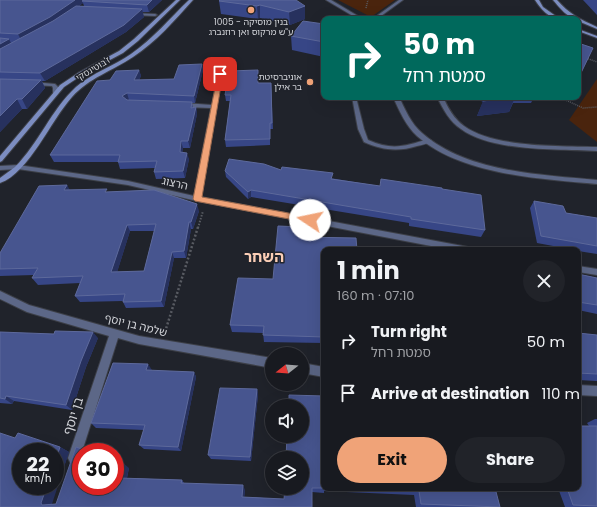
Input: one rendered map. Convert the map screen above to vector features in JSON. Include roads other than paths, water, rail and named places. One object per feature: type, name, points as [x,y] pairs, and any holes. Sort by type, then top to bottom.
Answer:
[{"type":"street","name":"ז'בוטינסקי","points":[[0,160],[56,93],[69,81],[106,61],[131,44],[178,0]]},
{"type":"street","name":"ז'בוטינסקי","points":[[0,181],[18,167],[78,88],[87,81],[134,54],[152,40],[191,0]]},
{"type":"street","points":[[328,0],[356,16]]},
{"type":"street","points":[[379,16],[401,0]]},
{"type":"street","points":[[537,0],[542,8],[554,16]]},
{"type":"street","points":[[555,0],[563,9],[574,16]]},
{"type":"street","points":[[124,13],[155,15]]},
{"type":"street","points":[[581,20],[597,28]]},
{"type":"street","points":[[581,31],[597,38]]},
{"type":"street","points":[[197,199],[220,74]]},
{"type":"street","points":[[28,84],[53,85],[56,88],[56,93]]},
{"type":"street","points":[[397,100],[402,110],[419,134],[438,148],[468,162],[530,176],[597,182]]},
{"type":"street","points":[[442,100],[451,116],[464,129],[489,140],[530,146],[597,149]]},
{"type":"street","points":[[175,105],[214,107]]},
{"type":"street","name":"הרצוג","points":[[0,168],[18,167],[128,184],[206,201],[448,247]]},
{"type":"street","points":[[581,269],[597,272]]},
{"type":"street","name":"שלמה בן יוסף","points":[[0,294],[27,308],[115,333],[161,344],[265,362]]},
{"type":"street","name":"בן יוסף","points":[[70,470],[115,333]]},
{"type":"street","points":[[309,369],[321,371]]},
{"type":"street","points":[[581,390],[597,390]]},
{"type":"lane","points":[[355,100],[361,129],[366,141],[380,148],[401,149],[429,141]]},
{"type":"place","name":"1005 - בנין מוסיקה ע\"ש מרקוס ואן רוזנברג","points":[[251,10]]},
{"type":"place","name":"אוניברסיטת בר אילן","points":[[310,82]]},
{"type":"district","name":"השחר","points":[[264,256]]}]
